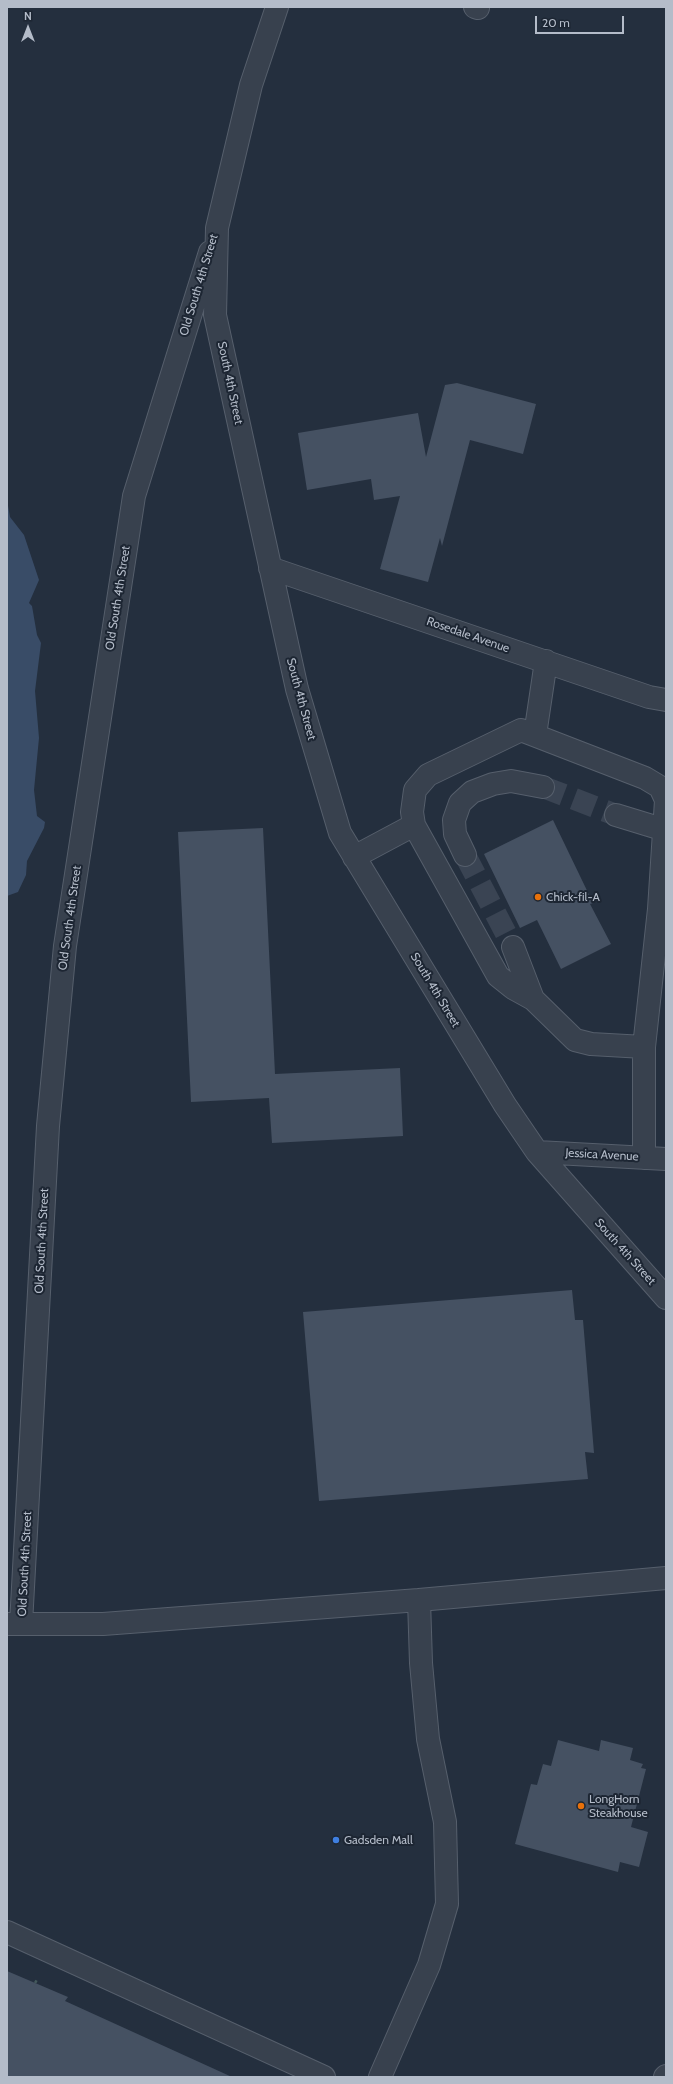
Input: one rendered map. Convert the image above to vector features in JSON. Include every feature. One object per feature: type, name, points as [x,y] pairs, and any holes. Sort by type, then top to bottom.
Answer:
[{"type":"street","name":"South 4th Street","points":[[277,7],[251,85],[217,228],[215,315],[297,689],[340,833],[505,1105],[537,1152],[666,1298]]},
{"type":"street","name":"Old South 4th Street","points":[[14,1624],[48,1126],[65,946],[134,496],[217,228]]},
{"type":"street","name":"Rosedale Avenue","points":[[270,568],[649,697],[666,700]]},
{"type":"street","points":[[534,735],[546,661]]},
{"type":"street","points":[[644,1047],[591,1044],[575,1040],[566,1033],[533,999],[514,988],[498,976],[414,825],[412,812],[415,790],[428,775],[521,730],[645,778],[660,787],[666,800],[665,830],[659,909],[644,1047],[644,1158]]},
{"type":"street","points":[[465,855],[455,834],[454,820],[460,803],[472,792],[493,784],[511,781],[543,787]]},
{"type":"street","points":[[616,815],[665,830]]},
{"type":"street","points":[[354,857],[414,825]]},
{"type":"street","points":[[514,947],[533,999]]},
{"type":"street","name":"Jessica Avenue","points":[[537,1152],[666,1159]]},
{"type":"street","points":[[14,1624],[104,1624],[419,1600],[666,1578]]},
{"type":"street","points":[[380,2077],[429,1965],[447,1904],[444,1822],[428,1739],[421,1663],[419,1600]]},
{"type":"street","points":[[7,1932],[324,2077]]},
{"type":"path","points":[[35,1983],[38,1978]]},
{"type":"water","points":[[7,500],[10,517],[24,535],[39,580],[29,603],[32,606],[37,635],[41,643],[35,691],[39,738],[34,790],[37,816],[45,822],[44,828],[27,861],[26,875],[18,892],[7,896]]},
{"type":"building","points":[[457,383],[536,404],[523,454],[470,440],[442,546],[440,538],[428,582],[380,569],[400,496],[374,500],[371,479],[307,490],[298,433],[418,413],[426,457],[445,385]]},
{"type":"building","points":[[553,820],[593,903],[590,904],[611,944],[561,969],[537,920],[520,928],[484,854]]},
{"type":"building","points":[[263,828],[275,1074],[400,1068],[403,1136],[272,1143],[269,1098],[191,1102],[178,832]]},
{"type":"building","points":[[572,1290],[575,1320],[583,1320],[594,1453],[585,1452],[588,1479],[319,1501],[303,1312]]},
{"type":"building","name":"LongHorn Steakhouse","points":[[558,1740],[599,1751],[601,1740],[633,1748],[630,1760],[643,1764],[641,1768],[646,1769],[631,1827],[648,1832],[639,1867],[620,1862],[618,1872],[515,1844],[531,1784],[537,1785],[543,1764],[551,1766]]},
{"type":"building","points":[[7,1971],[68,1997],[65,2001],[232,2077],[7,2077]]},
{"type":"tunnel","points":[[543,787],[616,815]]},
{"type":"tunnel","points":[[465,855],[513,947]]},
{"type":"place","name":"Chick-fil-A","points":[[538,897]]},
{"type":"place","name":"LongHorn Steakhouse","points":[[581,1806]]},
{"type":"place","name":"Gadsden Mall","points":[[336,1840]]}]
